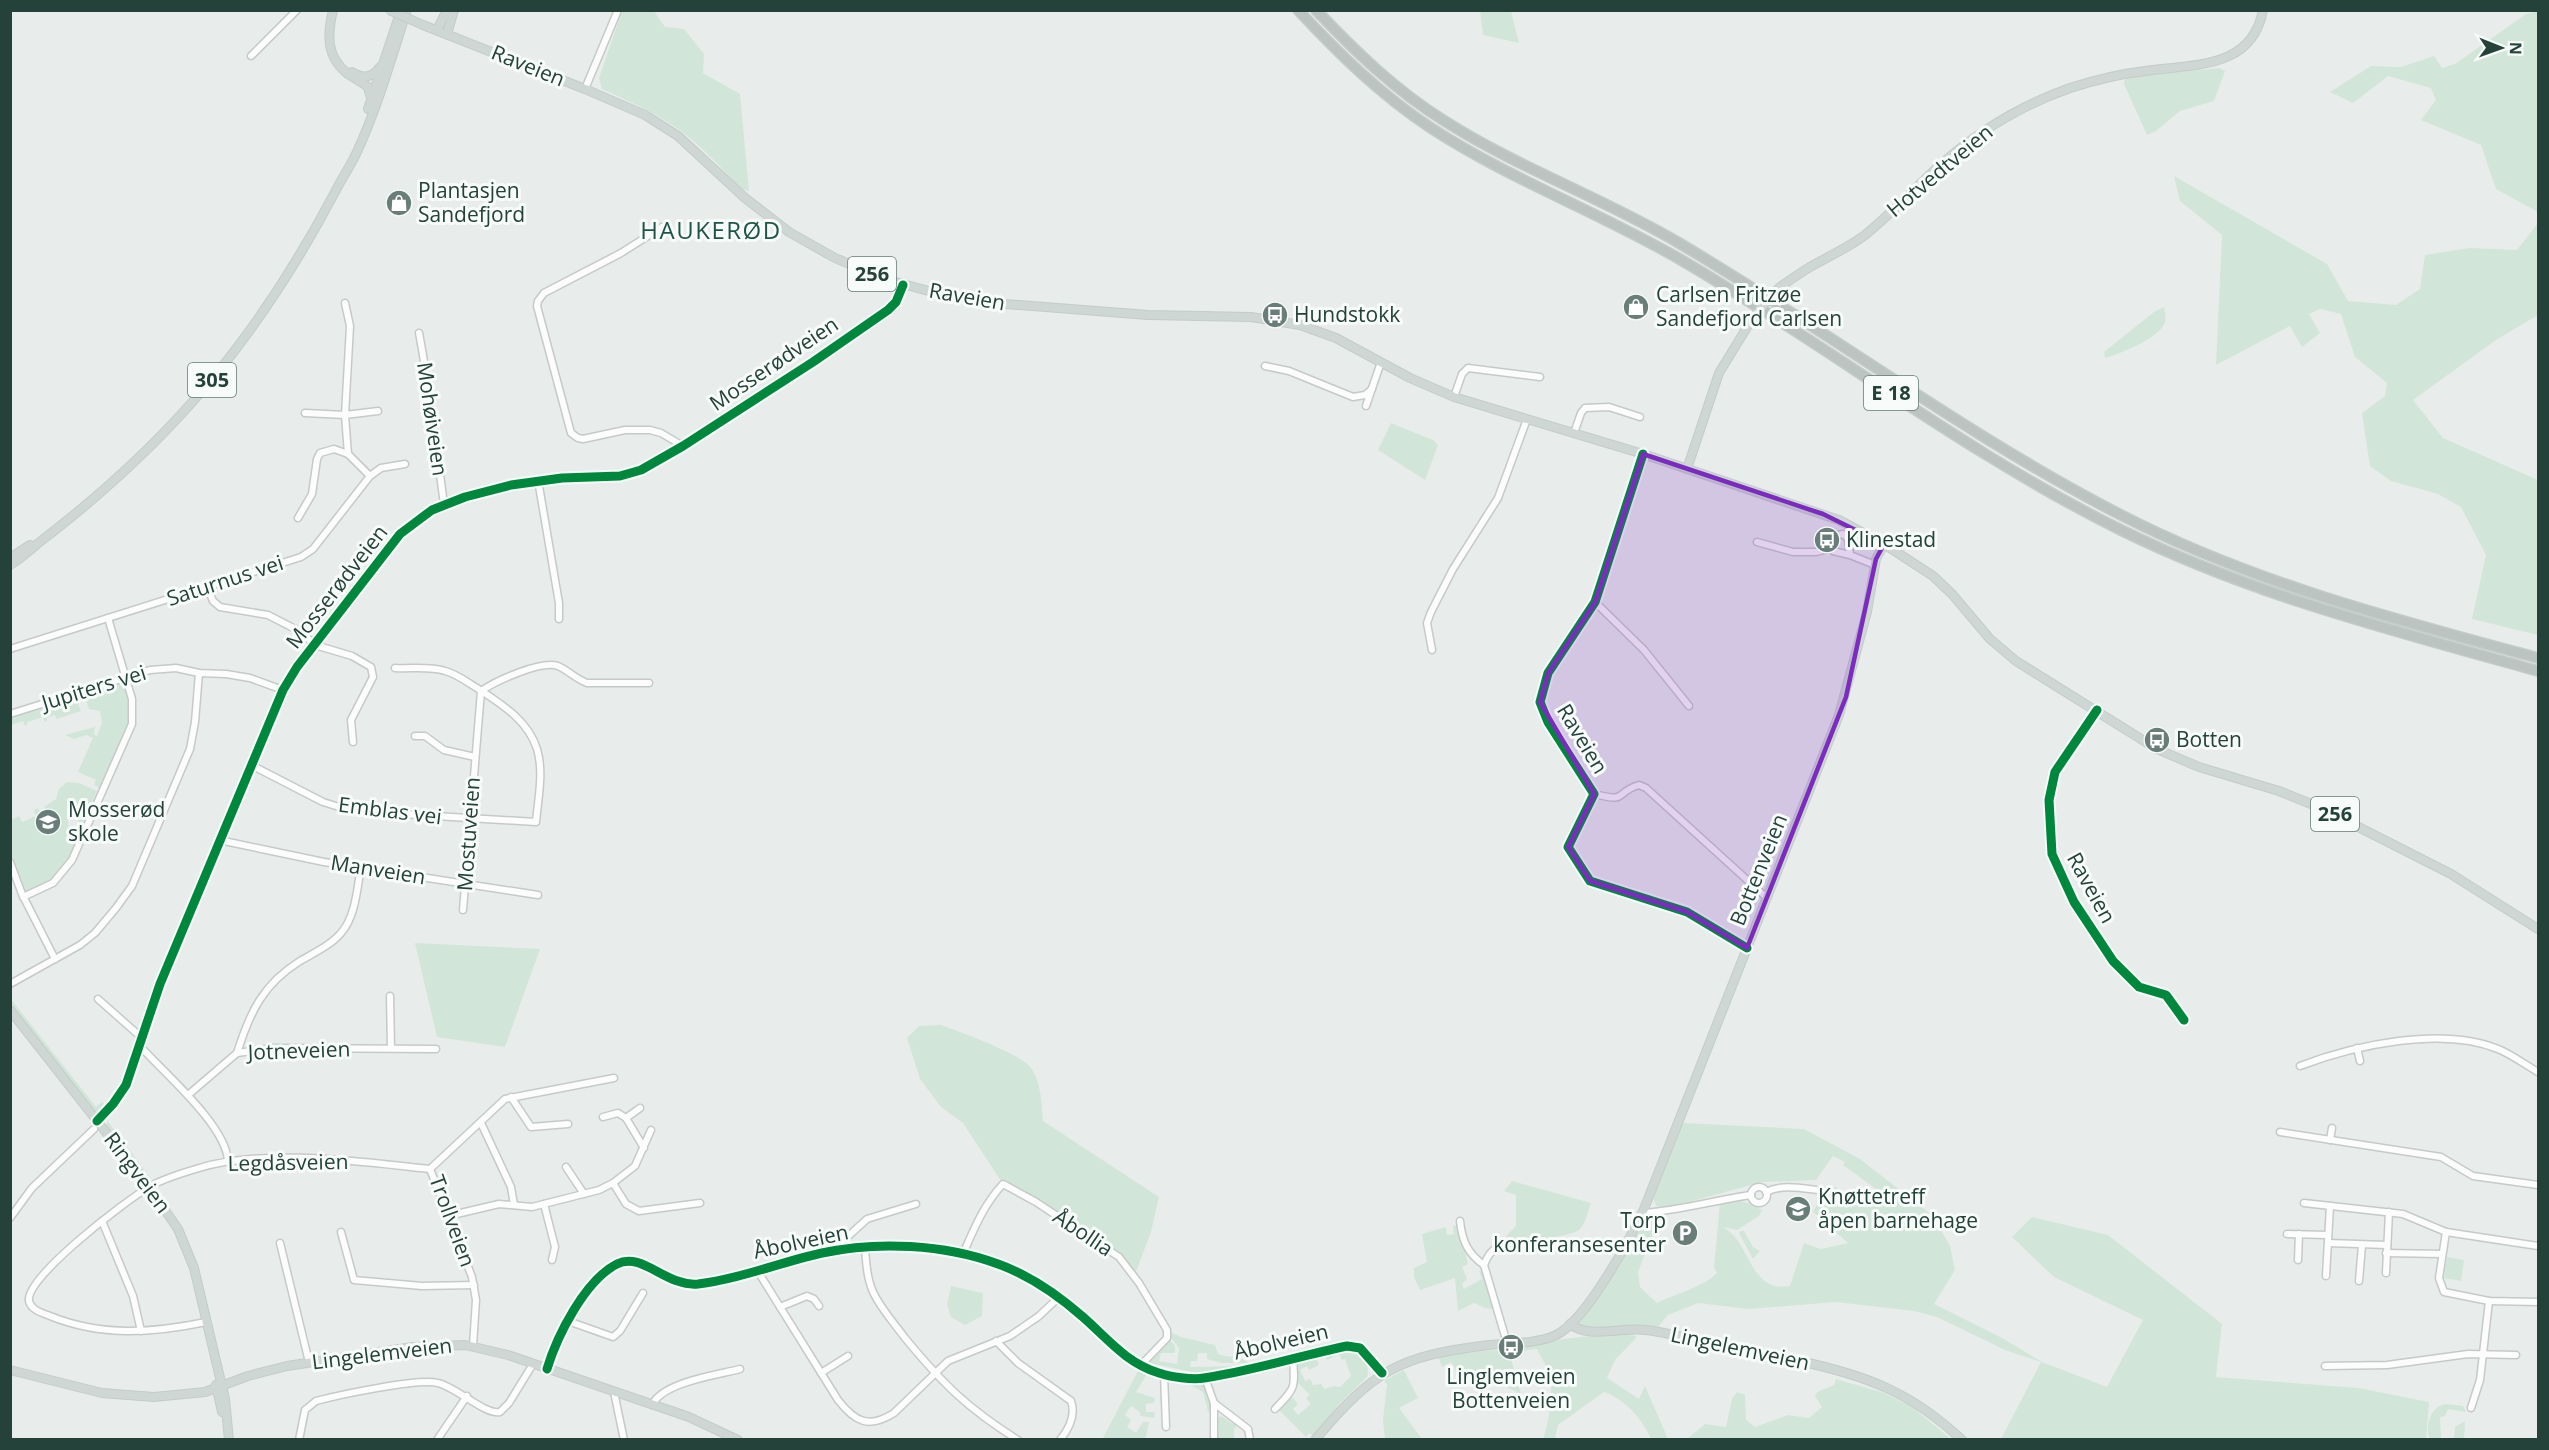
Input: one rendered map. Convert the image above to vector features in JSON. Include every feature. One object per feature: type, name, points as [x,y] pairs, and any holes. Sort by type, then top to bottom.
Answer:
[{"type":"highway","name":"E 18","points":[[1298,10],[1369,82],[1432,129],[1473,153],[1622,226],[1674,256],[1992,457],[2087,512],[2178,557],[2284,598],[2414,638],[2538,671]]},
{"type":"highway","name":"E 18","points":[[1316,10],[1378,72],[1440,118],[1479,141],[1626,214],[1690,250],[1964,423],[2093,500],[2184,544],[2288,585],[2538,658]]},
{"type":"main road","points":[[333,10],[328,38],[333,57],[346,72],[368,87],[370,104]]},
{"type":"main road","points":[[339,10],[332,34],[335,52],[340,61],[355,74],[365,77],[375,73],[385,61]]},
{"type":"main road","name":"Raveien","points":[[389,10],[645,115],[669,130],[756,207],[802,240],[857,268],[903,285],[965,298],[1039,307],[1283,321],[1336,338],[1422,384],[1454,397],[1643,454],[1823,514],[1884,544],[1941,582],[2005,653],[2157,749],[2178,760],[2279,791],[2363,827],[2451,874],[2538,929]]},
{"type":"main road","name":"305","points":[[335,191],[370,104],[401,10]]},
{"type":"main road","name":"305","points":[[10,565],[134,464],[191,405],[227,363],[276,295],[310,240],[355,156],[380,92],[407,10]]},
{"type":"main road","points":[[437,30],[447,10]]},
{"type":"main road","points":[[447,34],[454,10]]},
{"type":"main road","name":"Hotvedtveien","points":[[1687,469],[1715,382],[1762,305],[1780,287],[1810,267],[1840,253],[1865,235],[1940,165],[1999,122],[2038,100],[2097,80],[2134,72],[2205,64],[2223,59],[2239,51],[2248,43],[2258,30],[2263,10]]},
{"type":"main road","name":"305","points":[[10,558],[48,535]]},
{"type":"main road","name":"Bottenveien","points":[[1570,1324],[1619,1259],[1642,1213],[1846,697],[1867,612],[1875,565],[1884,544]]},
{"type":"main road","name":"Ringveien","points":[[10,1010],[95,1125],[149,1187],[183,1240],[194,1268],[229,1440]]},
{"type":"main road","points":[[1315,1440],[1344,1405],[1380,1375],[1402,1364],[1439,1352],[1553,1336],[1570,1324]]},
{"type":"main road","name":"Lingelemveien","points":[[1570,1324],[1586,1332],[1627,1328],[1676,1334],[1745,1353],[1798,1360],[1864,1378],[1901,1394],[1962,1440]]},
{"type":"main road","name":"Lingelemveien","points":[[10,1370],[102,1393],[135,1397],[205,1392],[248,1376],[309,1362],[413,1347],[448,1344],[473,1346],[533,1364],[701,1422],[738,1440]]},
{"type":"street","points":[[251,56],[297,10]]},
{"type":"street","points":[[585,89],[618,10]]},
{"type":"street","points":[[662,227],[621,253],[544,293],[537,306],[571,433],[574,436],[583,439],[625,429],[650,430],[661,433],[683,446]]},
{"type":"street","name":"Mosserødveien","points":[[10,1218],[32,1188],[95,1125],[126,1085],[141,1036],[219,840],[253,766],[283,690],[297,667],[400,534],[418,519],[444,504],[487,491],[538,480],[628,474],[641,470],[683,446],[813,362],[888,310],[896,302],[903,285]]},
{"type":"street","points":[[345,303],[350,326],[345,415],[348,454]]},
{"type":"street","name":"Mohøiveien","points":[[419,333],[432,406],[434,441],[444,504]]},
{"type":"street","points":[[1366,406],[1381,362]]},
{"type":"street","points":[[1265,366],[1289,371],[1353,397],[1365,395],[1372,389]]},
{"type":"street","points":[[1454,397],[1462,374],[1468,368],[1540,377]]},
{"type":"street","points":[[1574,433],[1585,408],[1609,407],[1640,417]]},
{"type":"street","points":[[305,413],[345,415],[378,411]]},
{"type":"street","points":[[1432,650],[1427,623],[1431,612],[1454,569],[1498,498],[1527,419]]},
{"type":"street","points":[[298,518],[312,494],[316,459],[320,453],[334,449],[348,454],[370,476],[381,468],[405,464]]},
{"type":"street","name":"Raveien","points":[[1643,454],[1595,602],[1548,673],[1540,702],[1548,722],[1594,794],[1568,847],[1590,881],[1687,912],[1748,948]]},
{"type":"street","name":"Saturnus vei","points":[[10,649],[309,553],[370,476]]},
{"type":"street","points":[[538,480],[559,603],[559,619]]},
{"type":"street","points":[[1831,548],[1832,536],[1843,534],[1848,539],[1850,555]]},
{"type":"street","points":[[1757,542],[1793,552],[1816,552],[1831,548],[1875,565]]},
{"type":"street","points":[[207,586],[212,599],[220,608],[268,615],[301,632],[315,645],[351,656],[371,667],[373,677],[351,720],[353,742]]},
{"type":"street","points":[[1595,602],[1644,650],[1689,706]]},
{"type":"street","points":[[23,897],[52,883],[72,860],[132,724],[133,705],[108,618]]},
{"type":"street","points":[[395,668],[437,669],[449,672],[481,691],[495,681],[549,665],[556,665],[578,680],[587,683],[649,683]]},
{"type":"street","name":"Jupiters vei","points":[[10,714],[126,676],[165,668],[250,678],[283,690]]},
{"type":"street","points":[[10,984],[80,945],[95,933],[132,886],[190,748],[195,722],[199,673]]},
{"type":"street","name":"Mostuveien","points":[[463,910],[481,691]]},
{"type":"street","name":"Emblas vei","points":[[253,766],[323,802],[340,808],[367,813],[536,822],[540,769],[537,749],[513,713],[481,691]]},
{"type":"street","name":"Raveien","points":[[2097,710],[2055,772],[2049,800],[2052,854],[2074,902],[2113,961],[2139,987],[2166,995],[2184,1020]]},
{"type":"street","name":"Mostuveien","points":[[415,736],[426,736],[444,750],[475,757]]},
{"type":"street","points":[[1594,794],[1616,799],[1639,785],[1646,788],[1767,898]]},
{"type":"street","name":"Manveien","points":[[219,840],[250,848],[360,867],[538,895]]},
{"type":"street","points":[[10,862],[23,897],[55,960]]},
{"type":"street","points":[[237,1053],[253,1011],[265,990],[283,972],[333,940],[347,924],[360,867]]},
{"type":"street","points":[[390,996],[391,1048]]},
{"type":"street","points":[[98,999],[141,1036]]},
{"type":"street","points":[[2300,1066],[2357,1048],[2424,1040],[2468,1041],[2498,1049],[2538,1072]]},
{"type":"street","points":[[139,1045],[188,1095],[219,1136],[227,1152],[228,1161]]},
{"type":"street","name":"Jotneveien","points":[[188,1095],[237,1053],[273,1048],[436,1049]]},
{"type":"street","points":[[2357,1048],[2360,1062]]},
{"type":"street","name":"Trollveien","points":[[473,1346],[476,1300],[474,1285],[430,1169],[505,1099],[614,1078]]},
{"type":"street","points":[[512,1097],[531,1127],[568,1124]]},
{"type":"street","points":[[626,1118],[640,1108]]},
{"type":"street","points":[[603,1117],[618,1113],[626,1118],[645,1148]]},
{"type":"street","points":[[481,1123],[511,1187],[514,1205]]},
{"type":"street","points":[[2330,1140],[2332,1128]]},
{"type":"street","points":[[448,1216],[499,1204],[522,1208],[544,1204],[584,1194],[613,1183],[635,1166],[645,1148],[651,1130]]},
{"type":"street","points":[[2280,1132],[2440,1157],[2473,1176],[2538,1185]]},
{"type":"street","name":"Legdåsveien","points":[[141,1331],[112,1331],[61,1321],[40,1313],[33,1308],[29,1300],[30,1292],[35,1284],[68,1249],[149,1187],[181,1174],[228,1161],[337,1160],[430,1169]]},
{"type":"street","points":[[566,1167],[584,1194]]},
{"type":"street","points":[[613,1183],[626,1204],[639,1211],[700,1203]]},
{"type":"street","name":"Åbollia","points":[[963,1254],[982,1212],[1003,1184],[1036,1202],[1119,1257],[1139,1283],[1167,1330],[1167,1338],[1141,1365]]},
{"type":"street","points":[[1766,1192],[1775,1187],[1785,1186],[1825,1191]]},
{"type":"street","points":[[1642,1213],[1664,1212],[1709,1200],[1751,1195],[1757,1188],[1766,1192]]},
{"type":"street","points":[[1751,1195],[1755,1202],[1760,1203],[1766,1198],[1766,1192]]},
{"type":"street","points":[[2304,1203],[2411,1216],[2435,1230],[2538,1246]]},
{"type":"street","points":[[544,1204],[555,1247],[552,1260]]},
{"type":"street","points":[[832,1251],[867,1219],[916,1204]]},
{"type":"street","points":[[2326,1276],[2330,1206]]},
{"type":"street","points":[[2386,1273],[2389,1212]]},
{"type":"street","points":[[102,1221],[133,1296],[141,1331],[171,1329],[206,1322]]},
{"type":"street","points":[[1460,1221],[1467,1249],[1484,1265]]},
{"type":"street","points":[[340,1232],[354,1280],[422,1286],[474,1285]]},
{"type":"street","points":[[2446,1232],[2439,1278],[2444,1292],[2489,1301],[2538,1302]]},
{"type":"street","points":[[2287,1234],[2327,1235]]},
{"type":"street","points":[[2298,1234],[2298,1260]]},
{"type":"street","points":[[280,1243],[309,1362]]},
{"type":"street","points":[[1507,1343],[1484,1265],[1488,1255],[1499,1245],[1521,1243]]},
{"type":"street","points":[[2328,1243],[2442,1254]]},
{"type":"street","points":[[2359,1281],[2362,1245]]},
{"type":"street","points":[[865,1247],[869,1281],[876,1299],[933,1373],[976,1413],[1018,1440]]},
{"type":"street","name":"Åbolveien","points":[[547,1369],[568,1321],[584,1295],[601,1276],[623,1262],[636,1261],[662,1276],[683,1283],[704,1283],[832,1251],[865,1247],[905,1248],[963,1254],[1000,1265],[1059,1297],[1082,1316],[1119,1353],[1164,1374],[1205,1378],[1347,1346],[1360,1348],[1370,1358],[1380,1375]]},
{"type":"street","points":[[758,1270],[820,1373],[846,1410],[854,1418],[871,1422],[894,1413],[933,1373],[956,1356],[996,1341],[1030,1322],[1059,1297]]},
{"type":"street","points":[[568,1321],[613,1337],[620,1331],[643,1293]]},
{"type":"street","points":[[780,1307],[807,1296],[814,1299],[819,1306]]},
{"type":"street","points":[[2470,1408],[2480,1380],[2489,1301]]},
{"type":"street","points":[[996,1341],[1023,1367],[1071,1401],[1073,1407],[1071,1422],[1060,1440]]},
{"type":"street","points":[[2325,1366],[2387,1365],[2482,1354],[2516,1355]]},
{"type":"street","points":[[820,1373],[848,1356]]},
{"type":"street","points":[[1275,1409],[1292,1393],[1293,1358]]},
{"type":"street","points":[[299,1440],[305,1410],[309,1405],[323,1399],[429,1382],[449,1386],[489,1410],[500,1412],[509,1403],[533,1364]]},
{"type":"street","points":[[652,1405],[656,1399],[678,1385],[740,1369]]},
{"type":"street","points":[[1164,1374],[1166,1427]]},
{"type":"street","points":[[1205,1378],[1214,1403],[1214,1440]]},
{"type":"street","points":[[614,1392],[624,1440]]},
{"type":"street","points":[[437,1440],[467,1396]]},
{"type":"street","points":[[1214,1403],[1248,1428],[1250,1440]]},
{"type":"highlighted area","points":[[1643,454],[1823,514],[1884,544],[1876,559],[1846,697],[1747,948],[1687,912],[1590,881],[1568,847],[1594,794],[1540,702],[1548,673],[1595,602]]},
{"type":"green space","points":[[622,11],[654,11],[665,27],[684,29],[704,54],[703,73],[740,94],[749,191],[742,189],[681,131],[648,111],[602,89],[599,78]]},
{"type":"green space","points":[[1480,11],[1511,11],[1519,43],[1483,35]]},
{"type":"green space","points":[[2538,11],[2538,212],[2496,189],[2481,145],[2421,120],[2436,100],[2431,88],[2388,76],[2353,103],[2330,92],[2371,66],[2401,67],[2434,56],[2442,68],[2455,64],[2526,14]]},
{"type":"green space","points":[[2220,68],[2225,71],[2214,101],[2180,111],[2156,131],[2147,135],[2124,84],[2125,77]]},
{"type":"green space","points":[[2174,176],[2327,264],[2348,301],[2396,305],[2420,289],[2425,255],[2470,248],[2517,250],[2538,223],[2538,315],[2496,340],[2413,400],[2443,438],[2538,480],[2538,635],[2472,619],[2486,555],[2461,507],[2438,494],[2391,481],[2370,466],[2362,413],[2385,396],[2387,383],[2355,357],[2341,314],[2320,309],[2309,314],[2320,333],[2302,347],[2290,326],[2216,365],[2222,235],[2180,201]]},
{"type":"green space","points":[[2164,307],[2165,322],[2156,334],[2129,349],[2105,358],[2104,352],[2154,312]]},
{"type":"green space","points":[[1391,423],[1433,440],[1438,445],[1425,480],[1378,450]]},
{"type":"green space","points":[[120,681],[125,683],[129,695],[130,723],[100,788],[94,785],[96,780],[78,772],[93,738],[86,735],[74,739],[65,735],[95,727],[94,735],[97,736],[102,723],[100,711],[89,709],[86,700],[81,701],[80,698]]},
{"type":"green space","points":[[76,699],[81,711],[56,719],[55,715],[47,718],[45,722],[43,717],[27,722],[25,726],[23,721],[11,725],[11,716]]},
{"type":"green space","points":[[67,782],[79,783],[97,791],[91,804],[92,811],[75,849],[60,872],[50,882],[25,892],[11,857],[11,820],[19,816],[22,822],[36,816],[34,810],[38,808],[40,813],[45,811],[44,807],[56,799],[59,789]],"holes":[[[68,819],[78,819],[80,831],[69,833]]]},
{"type":"green space","points":[[415,943],[540,949],[505,1047],[437,1037]]},
{"type":"green space","points":[[10,998],[96,1107],[102,1102],[106,1106],[97,1112],[61,1073],[21,1024],[13,1010]]},
{"type":"green space","points":[[941,1025],[989,1043],[1024,1062],[1037,1079],[1043,1121],[1159,1197],[1151,1232],[1134,1277],[1119,1257],[1003,1184],[963,1123],[941,1107],[920,1079],[907,1038],[919,1026]]},
{"type":"green space","points":[[107,1120],[151,1179],[150,1180],[107,1128]]},
{"type":"green space","points":[[1683,1123],[1804,1129],[1860,1159],[1933,1216],[1950,1246],[1955,1270],[1934,1304],[2004,1339],[2042,1362],[2107,1387],[2143,1320],[2054,1277],[2012,1237],[2032,1217],[2108,1235],[2222,1324],[2216,1377],[2359,1388],[2429,1402],[2426,1439],[2001,1439],[2041,1362],[2005,1350],[1937,1317],[1914,1311],[1836,1302],[1749,1309],[1698,1303],[1668,1315],[1659,1326],[1591,1333],[1572,1324],[1631,1236],[1652,1218],[1659,1218],[1638,1272],[1640,1287],[1657,1303],[1696,1287],[1717,1273],[1714,1268],[1720,1202],[1726,1201],[1742,1202],[1762,1210],[1759,1216],[1737,1230],[1723,1227],[1740,1243],[1758,1275],[1766,1282],[1776,1286],[1790,1286],[1804,1243],[1821,1249],[1848,1243],[1813,1212],[1820,1199],[1825,1200],[1834,1186],[1865,1208],[1876,1189],[1843,1165],[1845,1162],[1833,1156],[1816,1180],[1762,1182],[1667,1208],[1656,1206],[1653,1197]]},
{"type":"green space","points":[[1512,1181],[1591,1203],[1585,1221],[1579,1230],[1551,1238],[1548,1243],[1509,1241],[1506,1236],[1516,1226],[1516,1195],[1504,1191]]},
{"type":"green space","points":[[1453,1226],[1458,1226],[1460,1230],[1468,1264],[1462,1267],[1467,1279],[1462,1284],[1464,1289],[1482,1279],[1479,1271],[1485,1271],[1494,1309],[1474,1303],[1458,1311],[1455,1278],[1420,1290],[1414,1277],[1414,1268],[1427,1262],[1422,1234],[1446,1227],[1447,1235],[1454,1234]]},
{"type":"green space","points":[[1744,1231],[1753,1247],[1760,1251],[1753,1259],[1739,1233]]},
{"type":"green space","points":[[2447,1257],[2464,1260],[2461,1281],[2444,1278]]},
{"type":"green space","points":[[951,1286],[983,1293],[982,1316],[965,1325],[951,1317],[947,1304]]},
{"type":"green space","points":[[1623,1332],[1637,1337],[1615,1360],[1607,1378],[1639,1399],[1645,1386],[1668,1439],[1651,1439],[1644,1425],[1626,1405],[1604,1392],[1558,1425],[1555,1439],[1543,1439],[1550,1404],[1550,1377],[1537,1349],[1520,1351],[1521,1344]]},
{"type":"green space","points":[[1172,1333],[1215,1345],[1218,1354],[1242,1359],[1248,1363],[1222,1363],[1207,1359],[1207,1353],[1198,1353],[1197,1361],[1191,1361],[1190,1367],[1237,1366],[1197,1373],[1150,1363],[1149,1361],[1170,1340],[1175,1346],[1175,1353],[1161,1353],[1159,1361],[1177,1364],[1179,1348],[1170,1336]]},
{"type":"green space","points":[[1345,1347],[1355,1348],[1367,1360],[1368,1376],[1341,1402],[1313,1436],[1309,1433],[1306,1437],[1279,1410],[1292,1397],[1298,1404],[1293,1409],[1298,1415],[1311,1404],[1306,1398],[1310,1395],[1297,1382],[1296,1360],[1314,1354],[1319,1365],[1309,1370],[1307,1366],[1300,1370],[1305,1381],[1310,1379],[1313,1385],[1321,1384],[1324,1389],[1340,1387],[1351,1376],[1345,1359],[1342,1360],[1339,1354],[1327,1360],[1325,1353]]},
{"type":"green space","points":[[1495,1350],[1507,1351],[1510,1355],[1521,1394],[1506,1387],[1507,1382],[1494,1377],[1476,1372],[1457,1372],[1451,1362],[1442,1367],[1438,1356]]},
{"type":"green space","points":[[1141,1365],[1150,1369],[1136,1392],[1155,1398],[1154,1403],[1146,1404],[1146,1412],[1155,1412],[1154,1418],[1140,1416],[1140,1412],[1131,1406],[1125,1415],[1131,1420],[1127,1427],[1136,1433],[1143,1422],[1149,1422],[1146,1437],[1102,1440]]},
{"type":"green space","points":[[1404,1370],[1418,1398],[1399,1408],[1422,1439],[1385,1439],[1383,1420],[1387,1384],[1384,1381]]},
{"type":"green space","points":[[1836,1379],[1884,1393],[1913,1408],[1951,1439],[1687,1439],[1705,1424],[1726,1427],[1732,1399],[1737,1392],[1745,1395],[1746,1420],[1755,1427],[1788,1415],[1809,1418],[1822,1407],[1815,1396],[1817,1392],[1834,1385]]},
{"type":"green space","points":[[1190,1380],[1203,1385],[1206,1389],[1212,1414],[1208,1411],[1203,1392],[1188,1384]]},
{"type":"green space","points":[[2446,1404],[2463,1406],[2466,1412],[2448,1409],[2445,1416],[2440,1417],[2441,1439],[2430,1439],[2428,1423],[2430,1417],[2436,1408]]},
{"type":"green space","points":[[1221,1416],[1237,1426],[1234,1429],[1234,1439],[1218,1439],[1218,1418]]},
{"type":"green space","points":[[2465,1421],[2464,1439],[2454,1439],[2455,1427]]},
{"type":"cycle path","points":[[97,1121],[126,1085],[160,984],[283,690],[297,667],[400,534],[432,510],[465,497],[511,485],[562,478],[620,476],[641,470],[683,446],[813,362],[888,310],[896,302],[903,285]]},
{"type":"cycle path","points":[[1643,454],[1595,602],[1548,673],[1540,702],[1548,722],[1594,794],[1568,847],[1590,881],[1687,912],[1747,948]]},
{"type":"cycle path","points":[[2097,710],[2055,772],[2049,800],[2052,854],[2074,902],[2113,961],[2139,987],[2166,995],[2184,1020]]},
{"type":"cycle path","points":[[547,1369],[565,1325],[583,1296],[605,1272],[617,1264],[626,1261],[636,1262],[675,1280],[698,1284],[822,1253],[888,1246],[955,1252],[1010,1269],[1043,1286],[1064,1301],[1137,1363],[1147,1369],[1175,1377],[1204,1378],[1347,1346],[1360,1348],[1382,1373]]},
{"type":"place","name":"Plantasjen Sandefjord","points":[[399,203]]},
{"type":"place","name":"Carlsen Fritzøe Sandefjord Carlsen","points":[[1636,307]]},
{"type":"place","name":"Hundstokk","points":[[1275,315]]},
{"type":"place","name":"Klinestad","points":[[1827,540]]},
{"type":"place","name":"Botten","points":[[2157,740]]},
{"type":"place","name":"Mosserød skole","points":[[48,822]]},
{"type":"place","name":"Knøttetreff åpen barnehage","points":[[1798,1209]]},
{"type":"place","name":"Torp konferansesenter","points":[[1685,1233]]},
{"type":"place","name":"Linglemveien Bottenveien","points":[[1511,1347]]},
{"type":"district","name":"HAUKERØD","points":[[711,231]]}]
